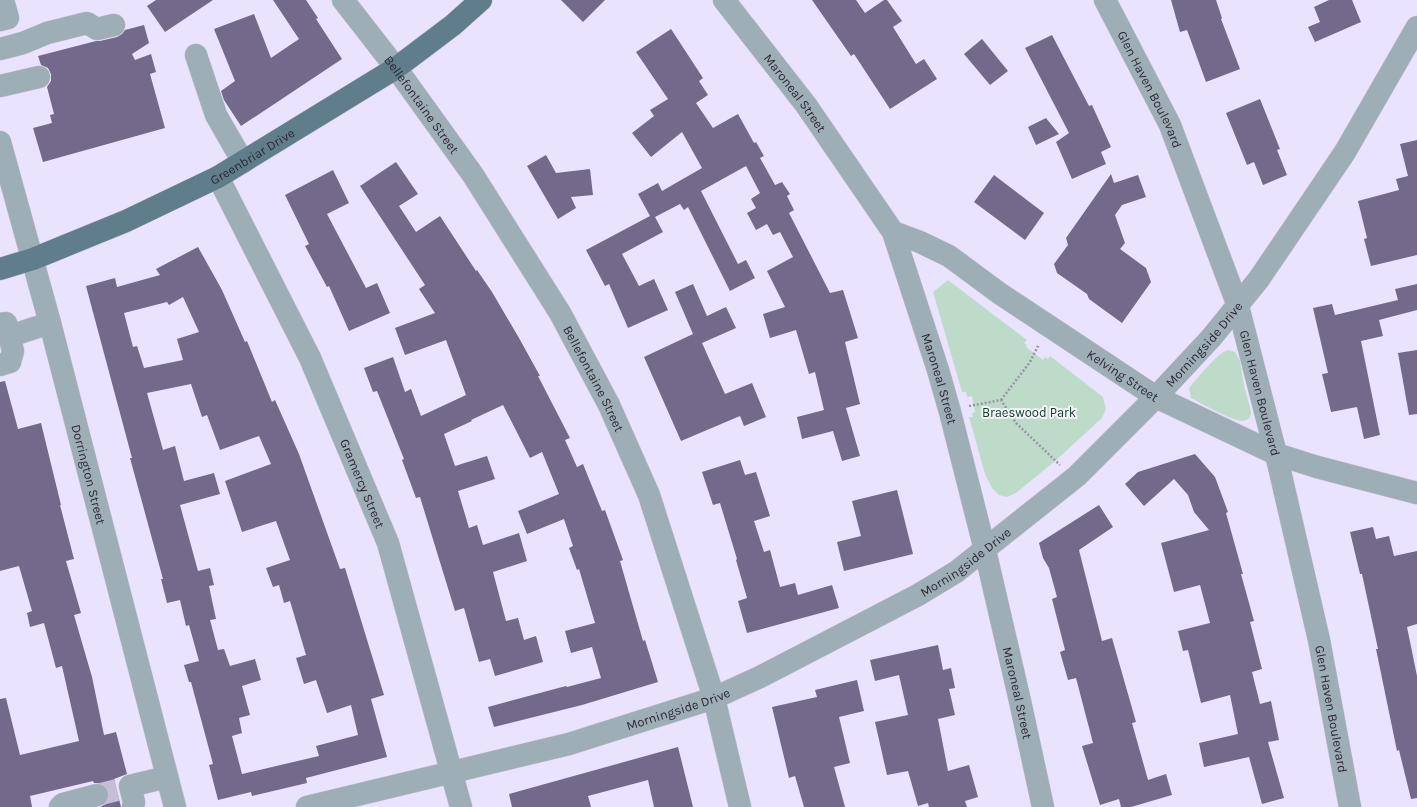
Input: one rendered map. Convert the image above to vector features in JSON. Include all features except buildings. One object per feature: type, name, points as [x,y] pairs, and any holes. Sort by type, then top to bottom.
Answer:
[{"type":"main road","name":"Greenbriar Drive","points":[[0,269],[33,259],[126,221],[218,177],[396,68],[453,25],[481,0]]},
{"type":"street","points":[[0,20],[8,18],[3,0]]},
{"type":"street","name":"Bellefontaine Street","points":[[344,0],[396,68],[472,175],[560,313],[609,406],[649,495],[714,698],[740,807]]},
{"type":"street","name":"Maroneal Street","points":[[724,0],[806,105],[894,232],[950,412],[1020,701],[1043,807]]},
{"type":"street","name":"Glen Haven Boulevard","points":[[1105,0],[1170,125],[1238,306],[1276,454],[1319,640],[1350,807]]},
{"type":"street","points":[[0,49],[23,43],[47,33],[87,23],[97,29],[114,25]]},
{"type":"street","name":"Morningside Drive","points":[[307,807],[569,744],[714,698],[760,677],[918,595],[956,572],[1077,476],[1156,397],[1211,338],[1259,279],[1345,152],[1417,27]]},
{"type":"street","points":[[196,55],[216,115],[243,162]]},
{"type":"street","points":[[0,86],[39,77]]},
{"type":"street","name":"Dorrington Street","points":[[0,142],[8,200],[33,259],[175,807]]},
{"type":"street","name":"Gramercy Street","points":[[218,177],[310,358],[388,543],[461,807]]},
{"type":"street","name":"Kelving Street","points":[[894,232],[920,242],[949,256],[999,292],[1156,397],[1276,454],[1317,467],[1417,493]]},
{"type":"street","points":[[5,345],[50,323]]},
{"type":"street","points":[[60,807],[63,804],[119,795],[167,777]]},
{"type":"path","points":[[950,412],[974,405],[1001,400],[1030,362],[1050,326]]},
{"type":"path","points":[[1001,400],[1016,423],[1055,461],[1077,476]]},
{"type":"green space","name":"Braeswood Park","points":[[948,280],[1027,340],[1024,343],[1027,345],[1026,347],[1043,360],[1045,357],[1048,359],[1050,356],[1103,397],[1106,409],[1102,418],[1055,461],[1016,493],[1007,497],[999,495],[992,488],[985,474],[969,417],[973,417],[972,413],[975,412],[972,396],[967,397],[966,392],[962,392],[933,292]]},
{"type":"green space","points":[[1228,350],[1235,352],[1240,361],[1244,386],[1250,407],[1251,414],[1249,419],[1243,421],[1224,415],[1191,398],[1189,388],[1213,361]]},
{"type":"tunnel","points":[[97,795],[117,790]]}]
